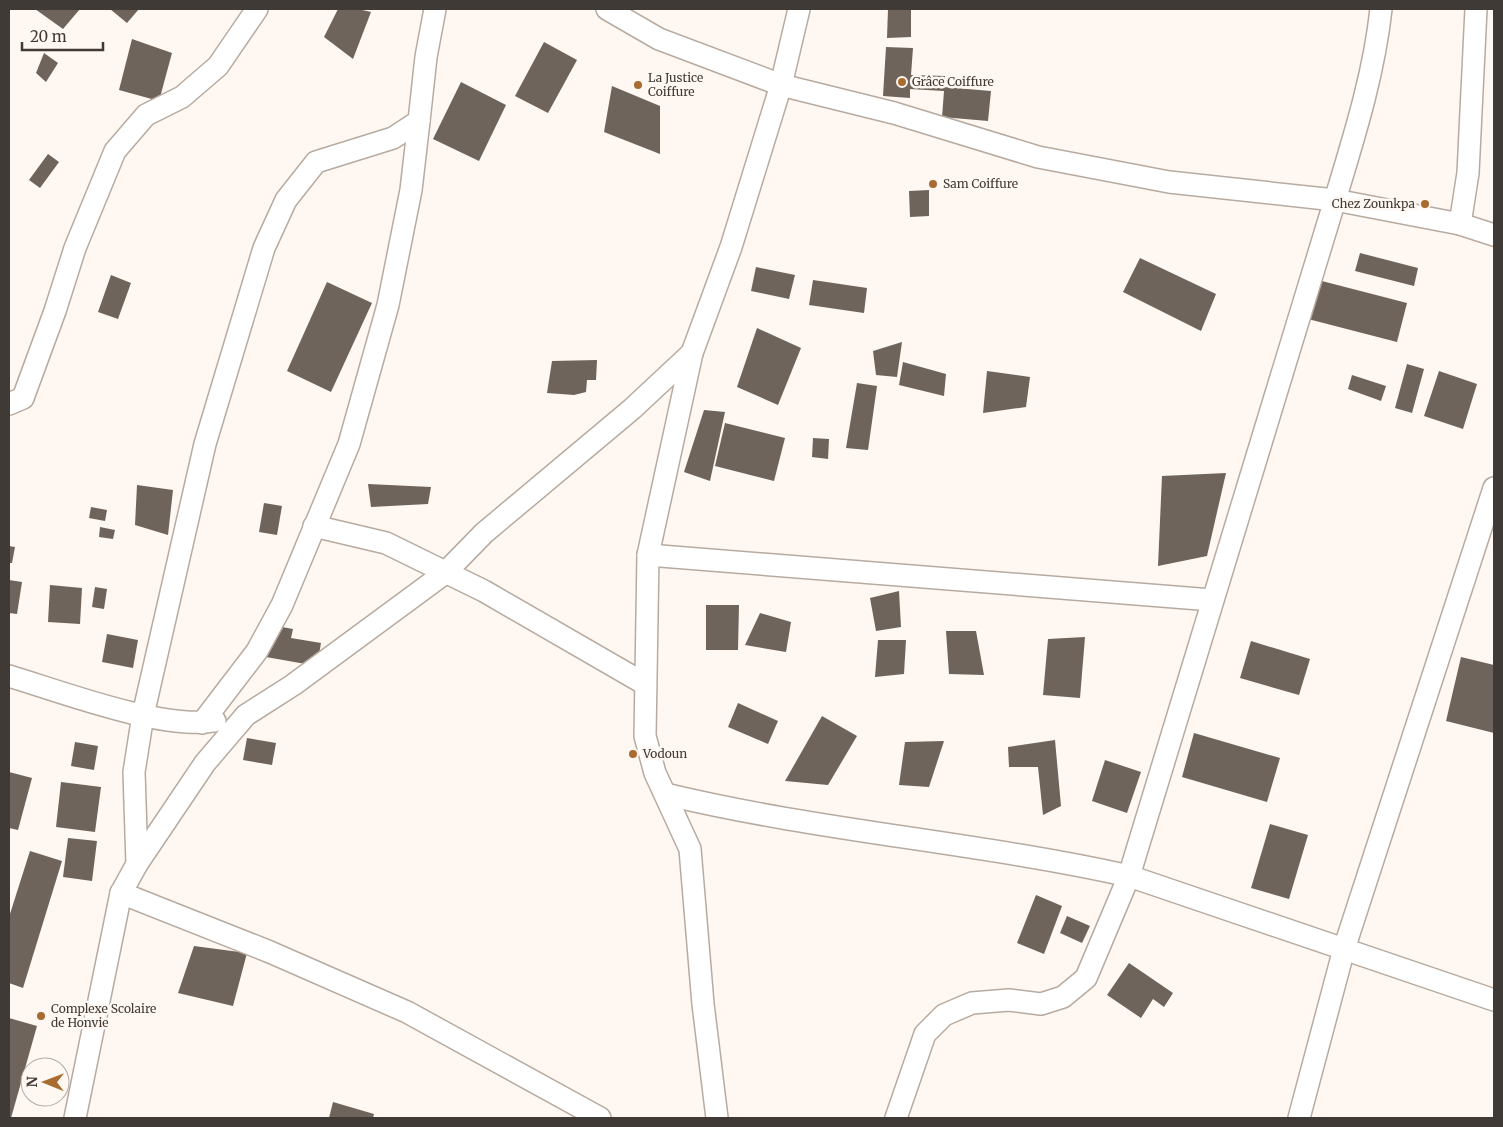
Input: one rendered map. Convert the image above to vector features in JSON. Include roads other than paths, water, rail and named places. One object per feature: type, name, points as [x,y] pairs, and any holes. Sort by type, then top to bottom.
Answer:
[{"type":"street","points":[[9,404],[22,398],[55,311],[75,248],[115,151],[146,115],[182,98],[218,66],[257,9]]},
{"type":"street","points":[[202,723],[257,651],[282,605],[350,444],[388,305],[411,190],[426,57],[434,9]]},
{"type":"street","points":[[608,9],[658,39],[780,85],[894,113],[1038,157],[1169,182],[1335,200],[1460,224],[1494,235]]},
{"type":"street","points":[[717,1118],[703,1004],[690,849],[655,773],[645,736],[648,555],[692,353],[731,246],[780,85],[799,9]]},
{"type":"street","points":[[896,1118],[925,1034],[944,1015],[972,1003],[1009,1000],[1041,1004],[1063,997],[1086,978],[1129,876],[1335,200],[1363,105],[1378,40],[1381,9]]},
{"type":"street","points":[[1460,224],[1468,173],[1476,9]]},
{"type":"street","points":[[137,864],[134,772],[142,715],[205,444],[264,248],[286,200],[316,162],[393,138],[419,122]]},
{"type":"street","points":[[75,1118],[121,893],[137,864],[205,763],[246,715],[293,685],[445,572],[484,533],[632,409],[692,353]]},
{"type":"street","points":[[1299,1118],[1344,948],[1494,488]]},
{"type":"street","points":[[314,526],[386,544],[445,572],[484,591],[645,684]]},
{"type":"street","points":[[648,555],[1212,600]]},
{"type":"street","points":[[9,676],[142,715],[202,723],[246,715]]},
{"type":"street","points":[[665,794],[727,809],[1071,863],[1129,876],[1494,1000]]},
{"type":"street","points":[[121,893],[270,952],[407,1012],[600,1118]]},
{"type":"place","name":"Grâce Coiffure","points":[[902,82]]},
{"type":"place","name":"La Justice Coiffure","points":[[638,85]]},
{"type":"place","name":"Sam Coiffure","points":[[933,184]]},
{"type":"place","name":"Chez Zounkpa","points":[[1425,204]]},
{"type":"place","name":"Vodoun","points":[[633,754]]},
{"type":"place","name":"Complexe Scolaire de Honvie","points":[[41,1016]]}]
